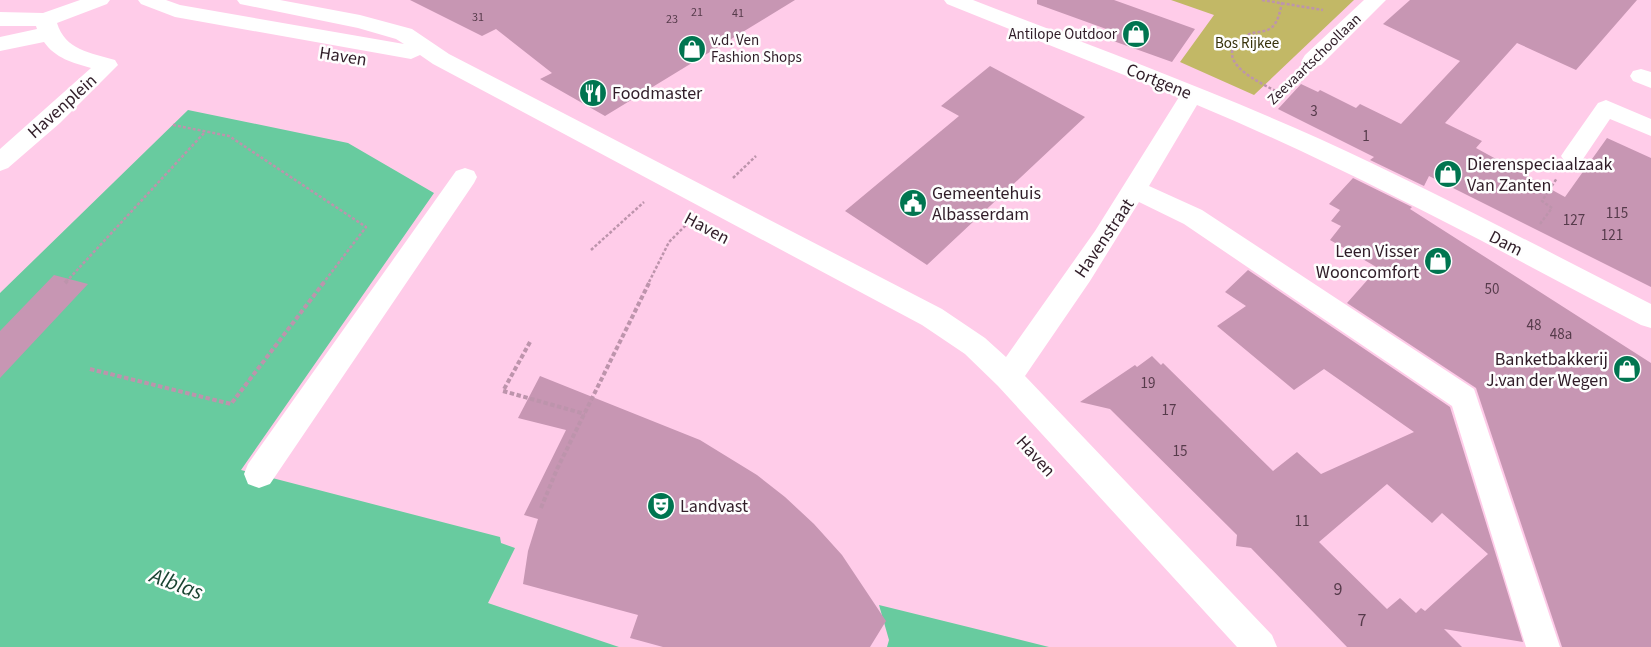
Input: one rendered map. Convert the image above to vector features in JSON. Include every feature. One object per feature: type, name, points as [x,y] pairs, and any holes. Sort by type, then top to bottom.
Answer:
[{"type":"street","points":[[0,44],[47,27],[100,0]]},
{"type":"street","name":"Haven","points":[[148,0],[175,11],[317,35],[440,59]]},
{"type":"street","name":"Haven","points":[[247,0],[339,8],[404,34],[440,59],[932,317],[975,346],[1008,377],[1260,647]]},
{"type":"street","name":"Cortgene","points":[[954,0],[1253,119],[1361,169]]},
{"type":"street","name":"Zeevaartschoollaan","points":[[1313,60],[1376,0]]},
{"type":"street","points":[[317,35],[339,8]]},
{"type":"street","points":[[0,19],[47,27]]},
{"type":"street","name":"Havenplein","points":[[0,162],[52,118],[107,65],[66,52],[47,27]]},
{"type":"street","name":"Havenstraat","points":[[1008,377],[1036,340],[1136,190],[1192,94]]},
{"type":"street","points":[[1573,156],[1606,108],[1651,128]]},
{"type":"street","name":"Dam","points":[[1361,169],[1651,317]]},
{"type":"street","points":[[259,474],[465,177]]},
{"type":"street","points":[[1136,190],[1192,217],[1464,398],[1543,647]]},
{"type":"path","points":[[1262,0],[1346,13],[1356,19]]},
{"type":"path","points":[[1280,93],[1240,70],[1232,62],[1231,55],[1236,46],[1248,34],[1268,31],[1274,26],[1283,0]]},
{"type":"path","name":"Zeevaartschoollaan","points":[[1253,119],[1313,60]]},
{"type":"path","points":[[90,368],[231,404],[366,228],[229,136],[173,125]]},
{"type":"path","points":[[65,283],[206,132]]},
{"type":"path","points":[[1521,250],[1552,208],[1542,201],[1555,182]]},
{"type":"path","points":[[591,250],[650,197]]},
{"type":"path","points":[[541,508],[557,469],[669,242]]},
{"type":"path","points":[[530,342],[503,391],[585,414]]},
{"type":"green space","name":"Bos Rijkee","points":[[1171,0],[1354,0],[1254,95],[1180,62],[1214,15]]},
{"type":"water","name":"Alblas","points":[[188,110],[348,143],[434,193],[241,470],[500,537],[501,543],[515,548],[488,603],[619,647],[0,647],[0,293]]},
{"type":"water","points":[[879,605],[1049,647],[887,647],[889,640]]},
{"type":"building","points":[[410,0],[795,0],[605,116],[540,79],[552,73],[496,29],[482,36]]},
{"type":"building","points":[[1037,0],[1114,0],[1195,29],[1172,62],[1105,38],[1109,30],[1037,4]]},
{"type":"building","points":[[1410,0],[1637,0],[1576,70],[1517,43],[1445,123],[1482,141],[1476,148],[1565,197],[1607,138],[1651,158],[1651,287],[1429,176],[1424,186],[1370,160],[1374,157],[1278,109],[1301,84],[1318,92],[1320,90],[1356,108],[1360,104],[1401,124],[1460,61],[1383,24]]},
{"type":"building","points":[[990,66],[1085,117],[927,265],[845,211],[959,116],[941,106]]},
{"type":"building","points":[[1353,178],[1412,207],[1410,209],[1651,363],[1651,647],[1562,647],[1476,388],[1347,303],[1378,268],[1330,240],[1341,226],[1331,221],[1340,210],[1329,204]]},
{"type":"building","points":[[1248,270],[1450,407],[1523,642],[1444,629],[1462,647],[1347,647],[1251,548],[1236,546],[1237,535],[1110,409],[1080,402],[1135,365],[1137,367],[1152,356],[1161,365],[1163,363],[1273,471],[1297,452],[1321,474],[1414,432],[1324,369],[1294,390],[1217,326],[1246,306],[1225,292]],"holes":[[[1387,484],[1432,523],[1442,513],[1488,554],[1425,611],[1421,608],[1416,613],[1400,598],[1387,609],[1319,542]]]},
{"type":"building","points":[[54,275],[88,284],[0,378],[0,331]]},
{"type":"building","name":"Landvast","points":[[540,376],[700,440],[757,475],[785,497],[814,524],[842,555],[886,621],[870,647],[663,647],[630,638],[638,615],[523,584],[528,551],[538,519],[524,515],[566,430],[518,418]]},
{"type":"place","name":"Antilope Outdoor","points":[[1136,34]]},
{"type":"place","name":"v.d. Ven Fashion Shops","points":[[692,49]]},
{"type":"place","name":"Foodmaster","points":[[593,93]]},
{"type":"place","name":"Dierenspeciaalzaak Van Zanten","points":[[1448,174]]},
{"type":"place","name":"Gemeentehuis Albasserdam","points":[[913,203]]},
{"type":"place","name":"Leen Visser Wooncomfort","points":[[1438,261]]},
{"type":"place","name":"Banketbakkerij J.van der Wegen","points":[[1627,369]]},
{"type":"place","name":"Landvast","points":[[661,506]]}]
